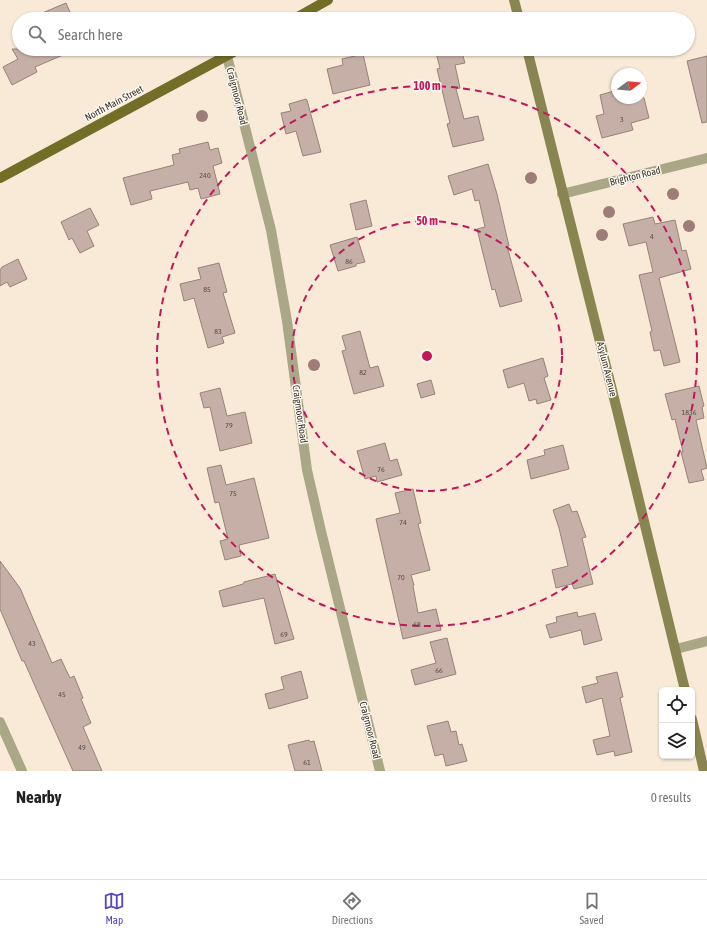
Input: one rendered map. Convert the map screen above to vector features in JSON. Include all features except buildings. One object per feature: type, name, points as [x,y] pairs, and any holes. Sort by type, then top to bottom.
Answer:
[{"type":"main road","points":[[307,12],[328,0]]},
{"type":"main road","points":[[514,0],[517,12]]},
{"type":"main road","name":"North Main Street","points":[[0,178],[228,56]]},
{"type":"main road","name":"Asylum Avenue","points":[[529,56],[684,687]]},
{"type":"main road","points":[[693,723],[704,771]]},
{"type":"street","name":"Craigmoor Road","points":[[228,56],[271,230],[287,321],[307,470],[380,771]]},
{"type":"street","name":"Brighton Road","points":[[562,194],[707,158]]},
{"type":"street","points":[[676,649],[707,641]]},
{"type":"street","points":[[0,722],[22,771]]}]
